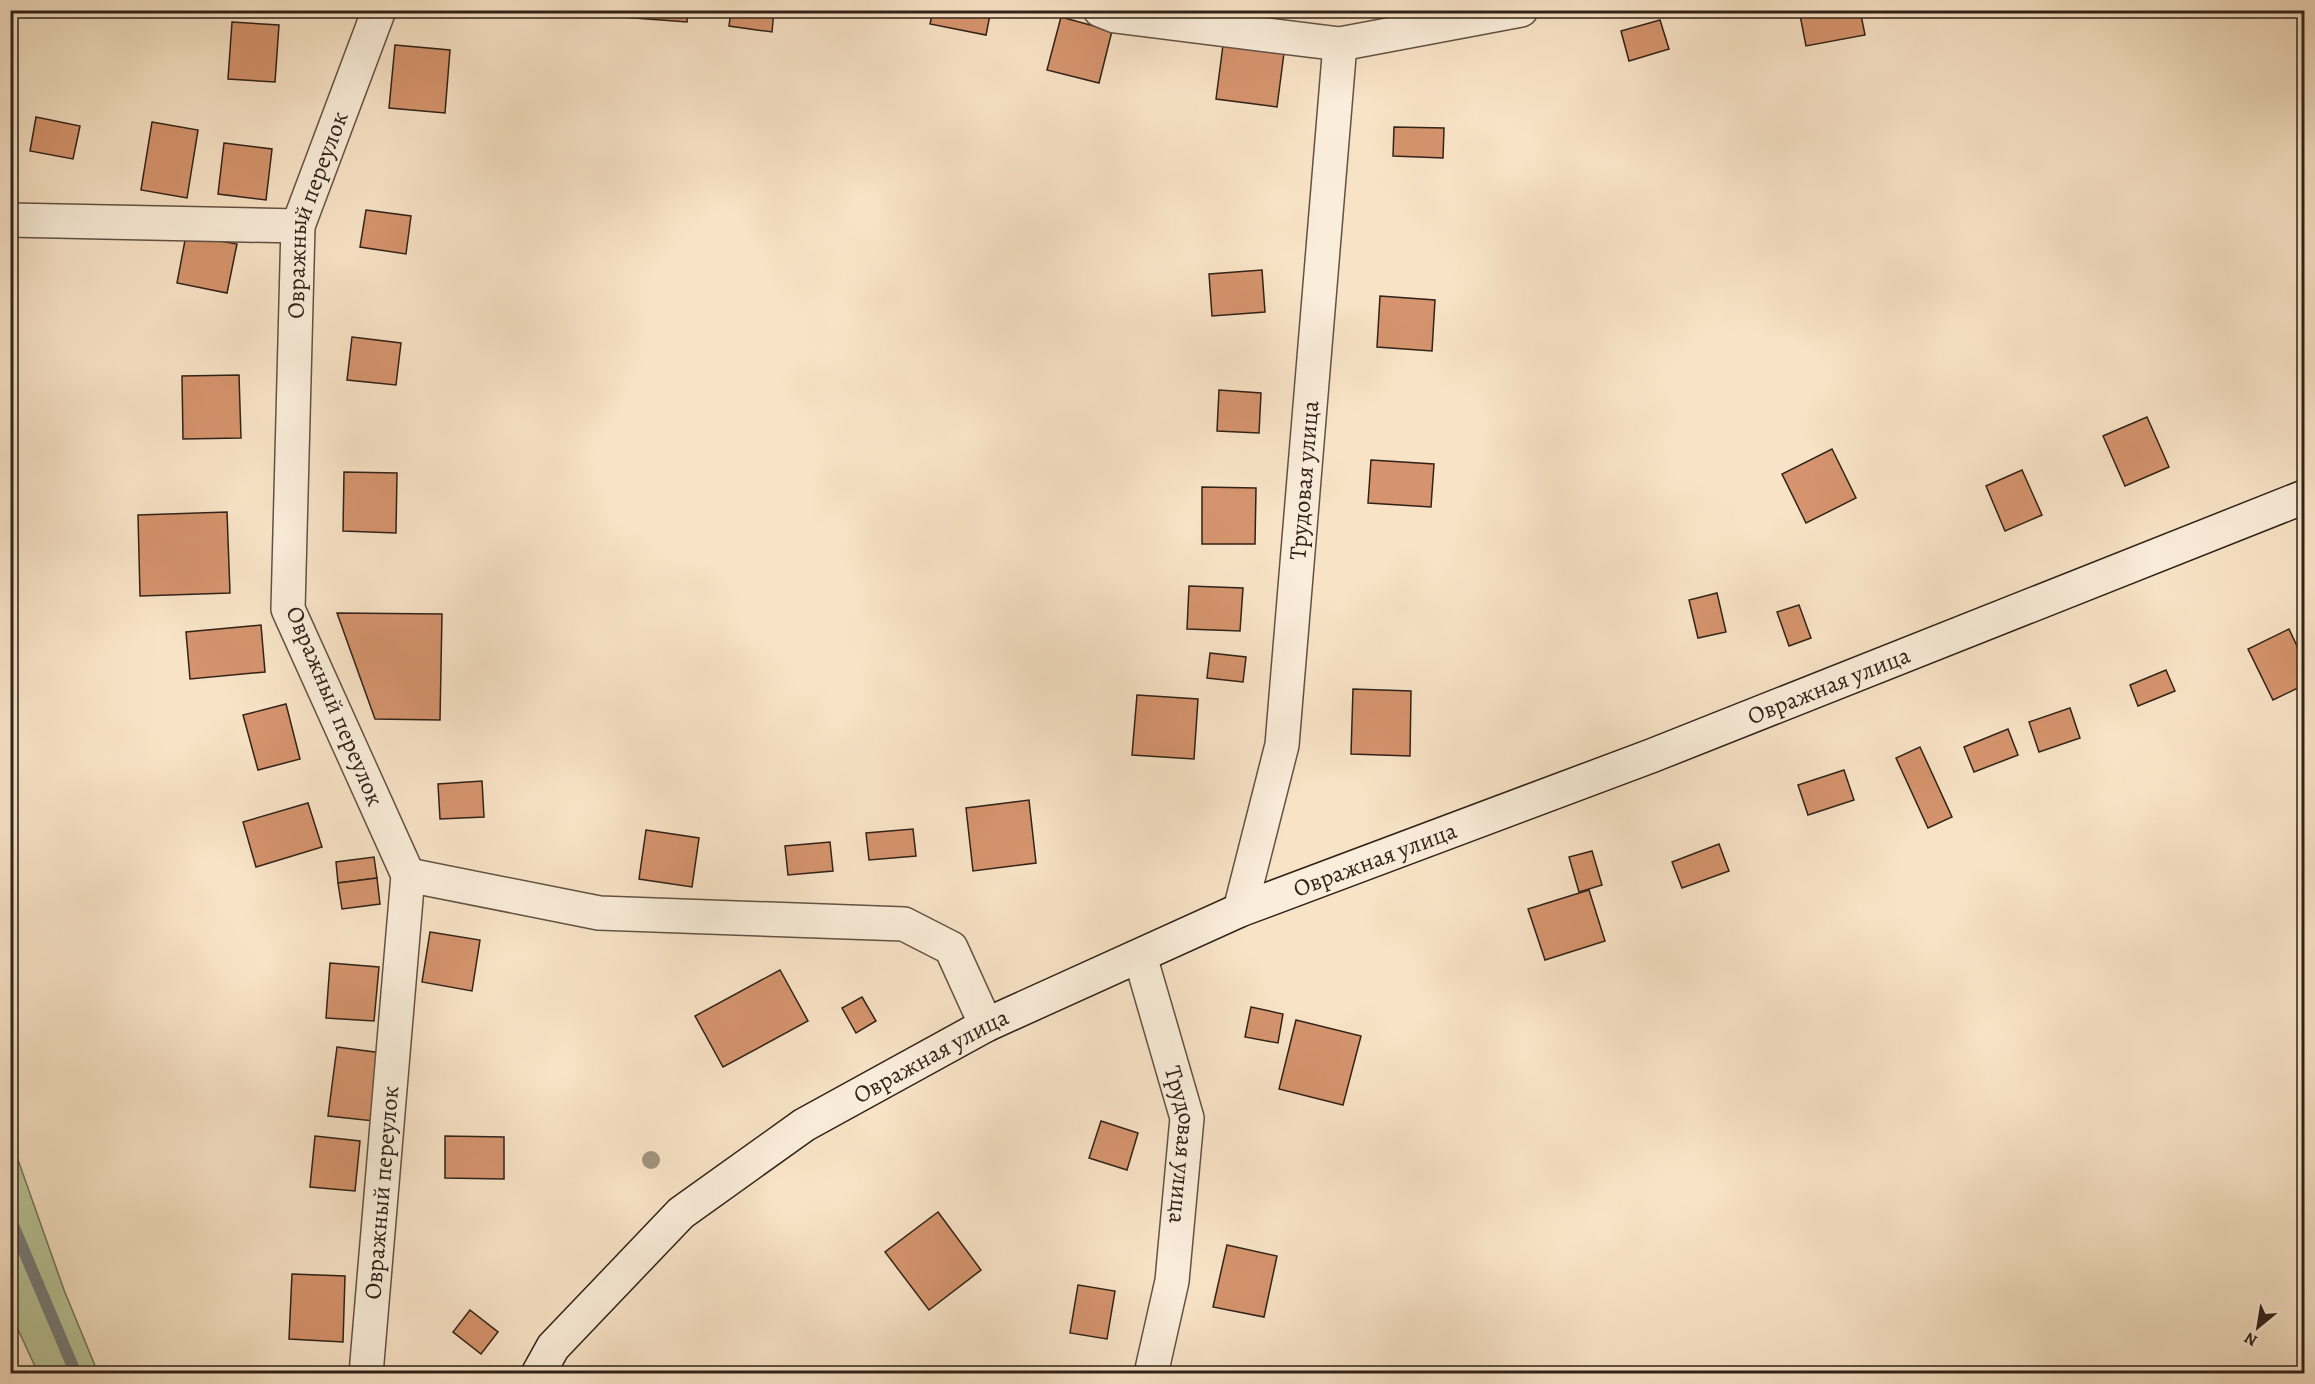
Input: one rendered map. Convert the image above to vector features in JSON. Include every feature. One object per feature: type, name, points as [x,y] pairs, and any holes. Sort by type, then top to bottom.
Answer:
[{"type":"street","name":"Овражный переулок","points":[[366,1374],[408,875],[288,609],[298,226],[379,10]]},
{"type":"street","points":[[1100,10],[1115,15],[1340,44],[1521,10]]},
{"type":"street","name":"Трудовая улица","points":[[1240,910],[1282,746],[1340,44]]},
{"type":"street","points":[[10,220],[298,226]]},
{"type":"street","name":"Овражная улица","points":[[538,1374],[553,1347],[681,1213],[804,1125],[986,1025],[1240,910],[1651,756],[2304,497]]},
{"type":"street","points":[[408,875],[599,913],[904,924],[951,948],[986,1025]]},
{"type":"street","name":"Трудовая улица","points":[[1140,956],[1187,1118],[1172,1281],[1151,1374]]},
{"type":"green space","points":[[11,1140],[64,1290],[98,1373],[38,1373],[11,1314]]},
{"type":"building","points":[[621,10],[688,10],[687,22],[621,17]]},
{"type":"building","points":[[731,10],[774,10],[772,32],[729,26]]},
{"type":"building","points":[[933,10],[991,10],[986,35],[930,24]]},
{"type":"building","points":[[1799,10],[1860,10],[1865,35],[1806,46]]},
{"type":"building","points":[[1061,17],[1112,31],[1099,83],[1047,70]]},
{"type":"building","points":[[1660,20],[1669,49],[1629,61],[1621,31]]},
{"type":"building","points":[[232,22],[279,25],[275,82],[228,79]]},
{"type":"building","points":[[395,45],[450,50],[445,113],[389,108]]},
{"type":"building","points":[[1223,45],[1284,53],[1277,107],[1216,99]]},
{"type":"building","points":[[36,117],[80,126],[73,159],[30,151]]},
{"type":"building","points":[[152,122],[198,130],[187,198],[141,190]]},
{"type":"building","points":[[1394,127],[1444,128],[1443,158],[1393,156]]},
{"type":"building","points":[[224,143],[272,149],[266,200],[218,194]]},
{"type":"building","points":[[366,210],[411,216],[406,254],[360,247]]},
{"type":"building","points":[[186,235],[237,244],[227,293],[177,283]]},
{"type":"building","points":[[1262,270],[1265,312],[1212,316],[1209,274]]},
{"type":"building","points":[[1380,296],[1435,300],[1432,351],[1377,347]]},
{"type":"building","points":[[352,337],[401,343],[396,385],[347,380]]},
{"type":"building","points":[[239,375],[241,438],[183,439],[182,376]]},
{"type":"building","points":[[1219,390],[1261,393],[1259,433],[1217,431]]},
{"type":"building","points":[[2147,417],[2169,467],[2125,486],[2103,436]]},
{"type":"building","points":[[1832,449],[1856,498],[1806,523],[1782,474]]},
{"type":"building","points":[[1371,460],[1434,464],[1431,507],[1368,503]]},
{"type":"building","points":[[2022,470],[2042,515],[2005,531],[1986,486]]},
{"type":"building","points":[[344,472],[397,473],[396,533],[343,531]]},
{"type":"building","points":[[1202,487],[1256,488],[1255,544],[1202,544]]},
{"type":"building","points":[[227,512],[230,593],[140,596],[138,515]]},
{"type":"building","points":[[1189,586],[1243,588],[1240,631],[1187,629]]},
{"type":"building","points":[[1717,593],[1726,632],[1698,638],[1689,600]]},
{"type":"building","points":[[1799,605],[1811,638],[1789,646],[1777,612]]},
{"type":"building","points":[[337,613],[442,614],[440,720],[375,719]]},
{"type":"building","points":[[261,625],[265,672],[190,679],[186,632]]},
{"type":"building","points":[[2289,629],[2304,661],[2304,685],[2273,700],[2248,649]]},
{"type":"building","points":[[1210,653],[1246,657],[1243,682],[1207,678]]},
{"type":"building","points":[[2166,670],[2175,691],[2138,706],[2130,685]]},
{"type":"building","points":[[1353,689],[1411,691],[1410,756],[1351,754]]},
{"type":"building","points":[[1137,695],[1198,699],[1194,759],[1132,755]]},
{"type":"building","points":[[286,704],[300,759],[258,770],[243,715]]},
{"type":"building","points":[[2070,708],[2080,738],[2039,752],[2029,722]]},
{"type":"building","points":[[2008,729],[2018,755],[1974,772],[1964,747]]},
{"type":"building","points":[[1920,747],[1952,817],[1928,828],[1896,758]]},
{"type":"building","points":[[1844,770],[1854,800],[1808,815],[1798,785]]},
{"type":"building","points":[[482,781],[484,817],[440,819],[438,784]]},
{"type":"building","points":[[1029,800],[1036,863],[973,871],[966,808]]},
{"type":"building","points":[[308,803],[322,847],[256,867],[243,822]]},
{"type":"building","points":[[913,829],[916,856],[869,860],[866,833]]},
{"type":"building","points":[[646,830],[699,838],[692,887],[639,879]]},
{"type":"building","points":[[830,842],[833,871],[788,875],[785,846]]},
{"type":"building","points":[[1719,844],[1729,871],[1682,888],[1672,862]]},
{"type":"building","points":[[1592,851],[1602,885],[1579,892],[1569,857]]},
{"type":"building","points":[[374,857],[377,878],[338,883],[336,862]]},
{"type":"building","points":[[377,878],[380,904],[342,909],[338,883]]},
{"type":"building","points":[[1589,890],[1605,941],[1545,960],[1528,909]]},
{"type":"building","points":[[430,932],[480,940],[472,991],[422,982]]},
{"type":"building","points":[[330,963],[379,967],[374,1021],[326,1018]]},
{"type":"building","points":[[780,970],[808,1021],[723,1067],[695,1016]]},
{"type":"building","points":[[862,997],[876,1021],[856,1033],[842,1008]]},
{"type":"building","points":[[1251,1007],[1283,1014],[1278,1043],[1245,1037]]},
{"type":"building","points":[[1296,1020],[1361,1036],[1343,1105],[1279,1089]]},
{"type":"building","points":[[337,1047],[382,1053],[374,1121],[328,1116]]},
{"type":"building","points":[[1101,1121],[1138,1133],[1127,1170],[1089,1158]]},
{"type":"building","points":[[315,1136],[360,1141],[355,1191],[310,1187]]},
{"type":"building","points":[[445,1136],[504,1137],[504,1179],[445,1178]]},
{"type":"building","points":[[938,1212],[981,1270],[929,1310],[885,1252]]},
{"type":"building","points":[[1227,1245],[1277,1256],[1264,1317],[1213,1307]]},
{"type":"building","points":[[292,1274],[345,1276],[343,1342],[289,1339]]},
{"type":"building","points":[[1078,1285],[1115,1291],[1107,1339],[1070,1333]]},
{"type":"building","points":[[470,1310],[498,1332],[481,1354],[453,1332]]},
{"type":"waterway","points":[[10,1218],[76,1374]]}]
